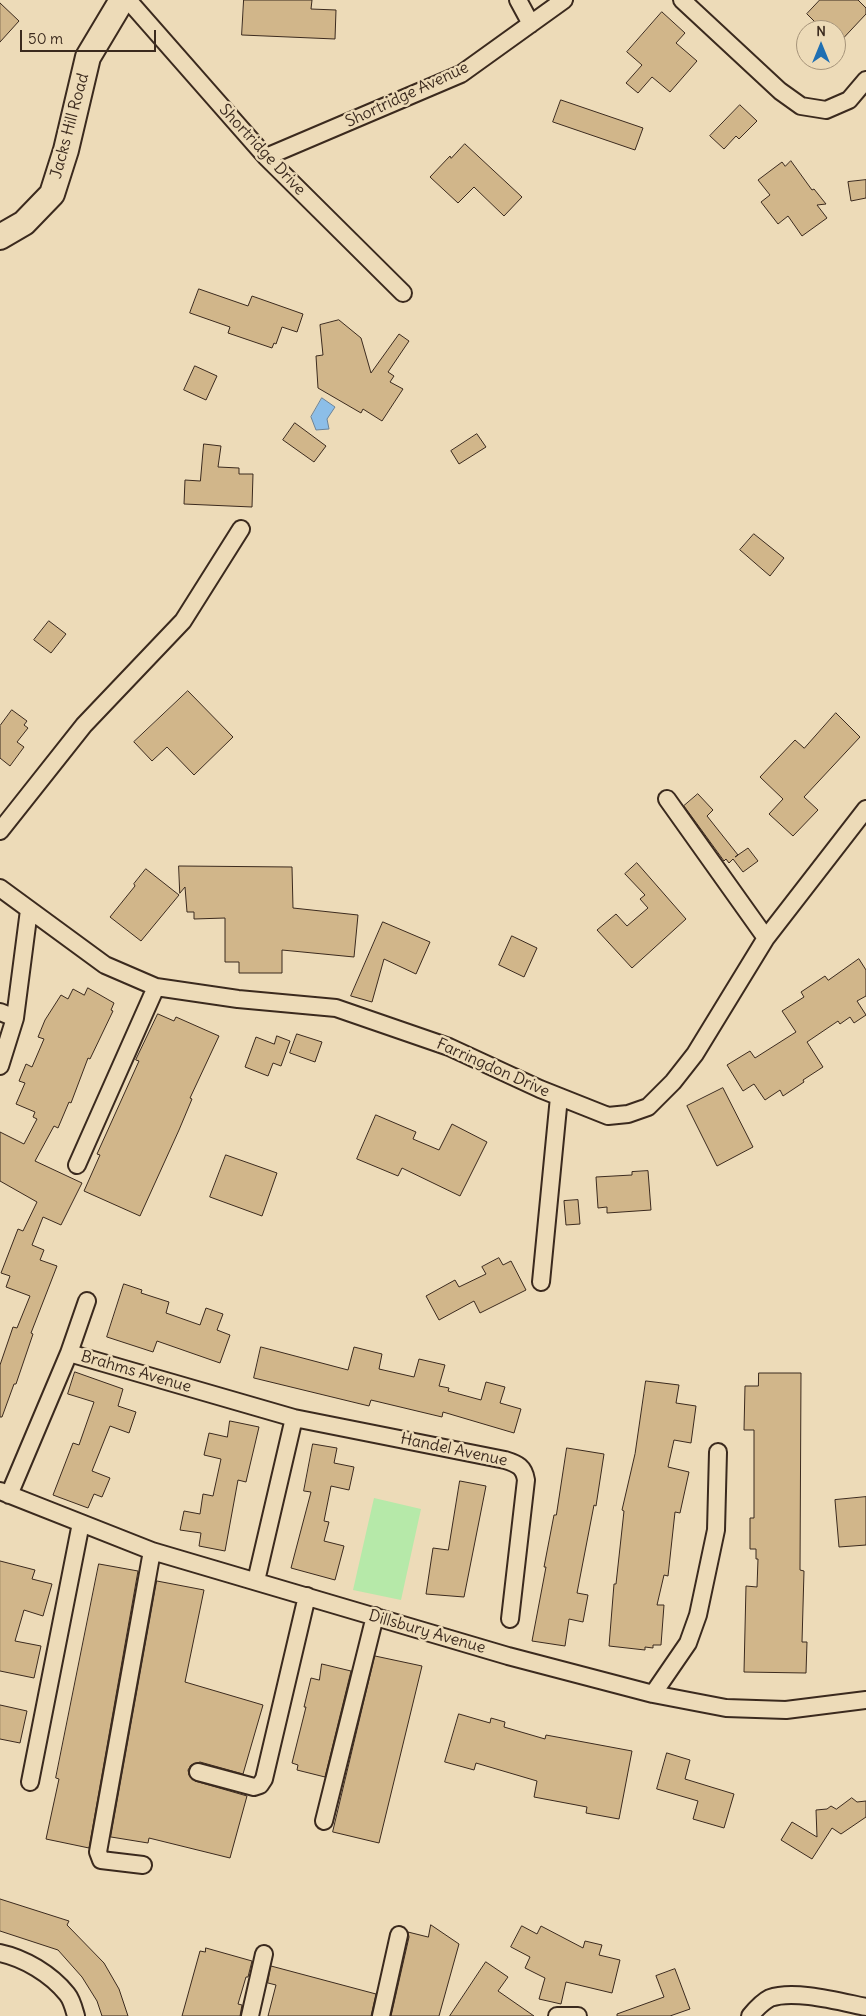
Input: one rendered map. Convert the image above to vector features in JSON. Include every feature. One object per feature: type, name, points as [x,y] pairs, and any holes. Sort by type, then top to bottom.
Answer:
[{"type":"street","name":"Jacks Hill Road","points":[[0,237],[24,223],[52,194],[66,150],[88,57],[122,0]]},
{"type":"street","name":"Shortridge Drive","points":[[128,0],[266,157],[403,293]]},
{"type":"street","points":[[518,0],[531,24]]},
{"type":"street","name":"Shortridge Avenue","points":[[266,157],[461,74],[564,0]]},
{"type":"street","points":[[682,0],[780,91],[801,106],[826,110],[849,100],[866,80]]},
{"type":"street","points":[[0,831],[84,725],[183,621],[241,529]]},
{"type":"street","points":[[667,799],[766,938]]},
{"type":"street","name":"Farringdon Drive","points":[[0,888],[105,965],[156,987],[238,999],[336,1008],[449,1047],[559,1097],[608,1116],[628,1114],[648,1107],[672,1082],[695,1054],[766,938],[866,809]]},
{"type":"street","points":[[0,1066],[29,910]]},
{"type":"street","points":[[77,1165],[156,987]]},
{"type":"street","points":[[541,1282],[559,1097]]},
{"type":"street","points":[[68,1353],[87,1301]]},
{"type":"street","name":"Brahms Avenue","points":[[5,1493],[68,1353],[294,1418]]},
{"type":"street","points":[[256,1581],[294,1418]]},
{"type":"street","name":"Handel Avenue","points":[[294,1418],[518,1464],[524,1470],[526,1493],[510,1620]]},
{"type":"street","points":[[653,1694],[688,1643],[698,1615],[716,1530],[718,1452]]},
{"type":"street","name":"Dillsbury Avenue","points":[[5,1493],[152,1551],[508,1656],[653,1694],[726,1708],[786,1710],[866,1700]]},
{"type":"street","points":[[30,1782],[81,1523]]},
{"type":"street","points":[[143,1865],[102,1860],[98,1852],[152,1551]]},
{"type":"street","points":[[198,1772],[254,1787],[260,1785],[264,1779],[307,1596]]},
{"type":"street","points":[[324,1821],[375,1616]]},
{"type":"street","points":[[381,2016],[399,1935]]},
{"type":"street","points":[[0,1953],[15,1956],[44,1973],[68,1995],[76,2016]]},
{"type":"street","points":[[250,2016],[264,1954]]},
{"type":"street","points":[[750,2016],[770,1998],[789,1996],[808,1996],[866,2007]]},
{"type":"street","points":[[557,2016],[578,2016]]},
{"type":"green space","points":[[374,1498],[421,1509],[401,1600],[353,1590]]},
{"type":"water","points":[[322,398],[335,407],[327,419],[329,429],[316,430],[311,417]]},
{"type":"building","points":[[244,0],[312,0],[311,9],[336,10],[335,39],[242,35]]},
{"type":"building","points":[[820,0],[858,0],[866,8],[866,14],[846,35],[846,20],[813,20],[807,14]]},
{"type":"building","points":[[0,3],[19,21],[0,42]]},
{"type":"building","points":[[662,12],[685,33],[676,43],[697,61],[670,92],[652,77],[638,93],[626,83],[642,65],[627,52]]},
{"type":"building","points":[[561,100],[643,128],[635,150],[553,122]]},
{"type":"building","points":[[740,105],[757,121],[739,139],[736,136],[724,149],[710,136]]},
{"type":"building","points":[[465,144],[522,197],[504,216],[474,187],[458,203],[430,177],[450,156],[451,158]]},
{"type":"building","points":[[791,161],[812,190],[814,189],[826,204],[817,205],[827,218],[802,236],[788,216],[778,224],[761,202],[770,195],[758,180],[782,162],[785,166]]},
{"type":"building","points":[[866,180],[866,198],[851,201],[848,182]]},
{"type":"building","points":[[199,289],[248,306],[252,296],[303,314],[297,332],[282,327],[276,344],[274,343],[272,348],[228,333],[230,327],[190,313]]},
{"type":"building","points":[[339,320],[361,338],[371,373],[399,334],[409,341],[388,372],[394,376],[390,382],[403,389],[382,421],[363,409],[361,413],[318,388],[316,356],[323,355],[320,325]]},
{"type":"building","points":[[195,366],[217,376],[206,400],[184,390]]},
{"type":"building","points":[[295,423],[326,446],[314,462],[283,440]]},
{"type":"building","points":[[477,434],[486,447],[459,464],[451,451]]},
{"type":"building","points":[[204,444],[221,446],[218,467],[239,468],[239,474],[253,474],[252,507],[184,504],[185,480],[200,481]]},
{"type":"building","points":[[754,534],[784,558],[770,576],[740,550]]},
{"type":"building","points":[[49,621],[66,634],[51,653],[34,640]]},
{"type":"building","points":[[188,691],[233,737],[194,775],[167,747],[152,761],[134,742]]},
{"type":"building","points":[[12,710],[27,721],[24,725],[28,728],[17,742],[24,747],[10,766],[0,758],[0,726]]},
{"type":"building","points":[[836,713],[860,737],[804,797],[818,810],[793,836],[769,814],[783,799],[760,777],[795,740],[804,748]]},
{"type":"building","points":[[698,794],[713,810],[707,816],[738,855],[748,848],[758,861],[743,872],[733,859],[729,863],[726,859],[724,861],[684,806]]},
{"type":"building","points":[[637,863],[686,919],[632,968],[597,930],[616,914],[627,926],[648,908],[640,899],[645,895],[625,874]]},
{"type":"building","points":[[179,866],[292,867],[293,908],[358,915],[354,957],[282,950],[282,973],[239,973],[239,962],[225,962],[225,918],[194,919],[194,912],[187,912],[185,887],[180,893]]},
{"type":"building","points":[[146,869],[179,895],[141,941],[110,917]]},
{"type":"building","points":[[383,922],[430,942],[416,974],[384,959],[372,1002],[351,996]]},
{"type":"building","points":[[512,936],[537,948],[524,977],[499,965]]},
{"type":"building","points":[[859,959],[866,970],[866,996],[857,1001],[866,1015],[854,1023],[850,1017],[840,1024],[838,1021],[807,1042],[823,1067],[783,1096],[780,1090],[765,1100],[754,1084],[743,1091],[727,1065],[750,1051],[755,1058],[796,1032],[782,1011],[804,997],[801,992],[825,976],[828,980]]},
{"type":"building","points":[[88,988],[114,1003],[111,1010],[113,1011],[90,1059],[88,1058],[71,1103],[69,1102],[58,1128],[54,1126],[35,1161],[82,1183],[61,1225],[43,1217],[32,1245],[44,1250],[40,1260],[57,1266],[31,1333],[33,1334],[16,1384],[14,1384],[2,1417],[0,1417],[0,1365],[13,1327],[17,1328],[30,1296],[6,1287],[10,1276],[1,1273],[18,1229],[23,1231],[37,1202],[0,1181],[0,1132],[24,1144],[37,1119],[33,1117],[35,1112],[16,1104],[25,1083],[19,1081],[26,1064],[32,1067],[44,1039],[38,1037],[45,1020],[61,995],[68,999],[73,989],[84,995]]},
{"type":"building","points":[[158,1014],[174,1021],[176,1017],[219,1036],[190,1098],[192,1099],[179,1130],[140,1216],[84,1191],[100,1155],[97,1154],[139,1061],[136,1060]]},
{"type":"building","points":[[297,1034],[322,1042],[315,1062],[290,1053]]},
{"type":"building","points":[[277,1036],[290,1041],[281,1066],[273,1063],[268,1076],[245,1067],[256,1037],[274,1044]]},
{"type":"building","points":[[723,1088],[753,1147],[717,1166],[687,1106]]},
{"type":"building","points":[[376,1115],[416,1132],[413,1139],[439,1150],[452,1124],[487,1142],[460,1196],[402,1168],[398,1176],[357,1159]]},
{"type":"building","points":[[226,1155],[277,1173],[262,1216],[210,1197]]},
{"type":"building","points":[[648,1171],[651,1210],[607,1213],[607,1207],[598,1208],[596,1177],[632,1175],[632,1172]]},
{"type":"building","points":[[578,1200],[580,1224],[566,1225],[564,1201]]},
{"type":"building","points":[[499,1258],[503,1265],[511,1261],[526,1290],[480,1313],[474,1301],[439,1320],[426,1296],[455,1280],[459,1287],[486,1274],[482,1267]]},
{"type":"building","points":[[124,1284],[142,1290],[141,1293],[169,1302],[166,1313],[200,1325],[206,1308],[223,1314],[217,1330],[230,1335],[220,1363],[157,1341],[153,1352],[107,1337]]},
{"type":"building","points":[[261,1347],[348,1370],[354,1347],[382,1354],[379,1369],[414,1377],[419,1359],[445,1365],[439,1386],[449,1388],[448,1391],[481,1400],[486,1382],[505,1387],[500,1403],[521,1409],[514,1433],[443,1412],[442,1417],[371,1400],[369,1406],[254,1378]]},
{"type":"building","points":[[75,1372],[123,1389],[118,1406],[136,1412],[129,1433],[110,1426],[92,1471],[110,1478],[102,1497],[94,1494],[88,1508],[53,1495],[73,1443],[79,1445],[94,1402],[68,1394]]},
{"type":"building","points":[[759,1373],[801,1373],[800,1570],[804,1571],[802,1642],[807,1642],[806,1673],[744,1672],[746,1586],[757,1587],[758,1559],[756,1559],[756,1549],[750,1549],[750,1518],[754,1518],[754,1430],[744,1430],[745,1386],[758,1386]]},
{"type":"building","points":[[646,1381],[679,1385],[676,1403],[696,1406],[691,1443],[674,1440],[668,1467],[689,1472],[680,1513],[675,1512],[668,1576],[664,1575],[657,1605],[664,1605],[661,1645],[653,1645],[653,1648],[645,1647],[645,1650],[609,1646],[614,1584],[616,1584],[624,1511],[622,1510],[635,1454]]},
{"type":"building","points":[[230,1421],[259,1427],[246,1482],[238,1480],[225,1551],[199,1546],[201,1533],[180,1530],[184,1511],[200,1514],[203,1494],[213,1496],[221,1459],[204,1455],[209,1433],[227,1437]]},
{"type":"building","points":[[313,1444],[337,1448],[334,1463],[354,1467],[349,1490],[331,1486],[324,1521],[329,1522],[324,1541],[344,1546],[335,1580],[291,1568],[311,1492],[304,1491]]},
{"type":"building","points":[[567,1448],[604,1454],[596,1506],[594,1505],[577,1593],[588,1595],[583,1622],[569,1619],[565,1646],[532,1641]]},
{"type":"building","points":[[460,1481],[486,1486],[464,1597],[426,1594],[433,1548],[448,1550]]},
{"type":"building","points":[[866,1497],[866,1545],[839,1547],[835,1500]]},
{"type":"building","points":[[0,1561],[35,1570],[32,1579],[52,1584],[43,1616],[24,1610],[15,1641],[41,1646],[34,1678],[0,1671]]},
{"type":"building","points":[[99,1564],[138,1571],[89,1848],[46,1839],[59,1779],[56,1778]]},
{"type":"building","points":[[157,1581],[204,1590],[185,1682],[263,1705],[243,1774],[200,1762],[191,1765],[188,1770],[189,1775],[195,1781],[247,1796],[230,1858],[149,1838],[148,1843],[111,1837]]},
{"type":"building","points":[[375,1656],[422,1666],[379,1843],[333,1832]]},
{"type":"building","points":[[322,1664],[351,1671],[325,1777],[297,1770],[298,1765],[292,1763],[311,1678],[319,1680]]},
{"type":"building","points":[[0,1705],[27,1711],[20,1743],[0,1739]]},
{"type":"building","points":[[459,1714],[490,1723],[491,1718],[505,1722],[504,1727],[545,1739],[546,1735],[632,1751],[619,1819],[586,1813],[587,1807],[534,1797],[537,1781],[476,1763],[474,1770],[445,1762]]},
{"type":"building","points":[[667,1753],[690,1760],[685,1779],[734,1794],[724,1828],[693,1819],[698,1801],[657,1789]]},
{"type":"building","points":[[852,1798],[857,1802],[866,1801],[866,1817],[841,1834],[832,1828],[812,1859],[781,1840],[792,1822],[817,1837],[816,1810],[827,1809],[831,1806],[836,1809]]},
{"type":"building","points":[[0,1899],[69,1921],[67,1925],[104,1963],[119,1989],[128,2016],[102,2016],[97,2001],[82,1977],[58,1950],[0,1931]]},
{"type":"building","points":[[431,1925],[459,1944],[439,2016],[391,2016],[409,1937],[408,1932],[428,1937]]},
{"type":"building","points":[[522,1926],[537,1934],[541,1926],[583,1948],[585,1941],[602,1945],[599,1955],[620,1960],[612,1993],[566,1982],[561,2004],[539,1999],[545,1978],[525,1968],[530,1957],[511,1947]]},
{"type":"building","points":[[206,1948],[252,1961],[238,2004],[242,2005],[240,2016],[182,2016],[200,1951],[205,1952]]},
{"type":"building","points":[[486,1962],[508,1977],[498,1991],[534,2016],[450,2016]]},
{"type":"building","points":[[271,1966],[376,1994],[371,2016],[268,2016],[276,1985],[268,1983]]},
{"type":"building","points":[[675,1969],[690,2009],[670,2016],[617,2016],[617,2014],[664,1997],[656,1976]]}]
